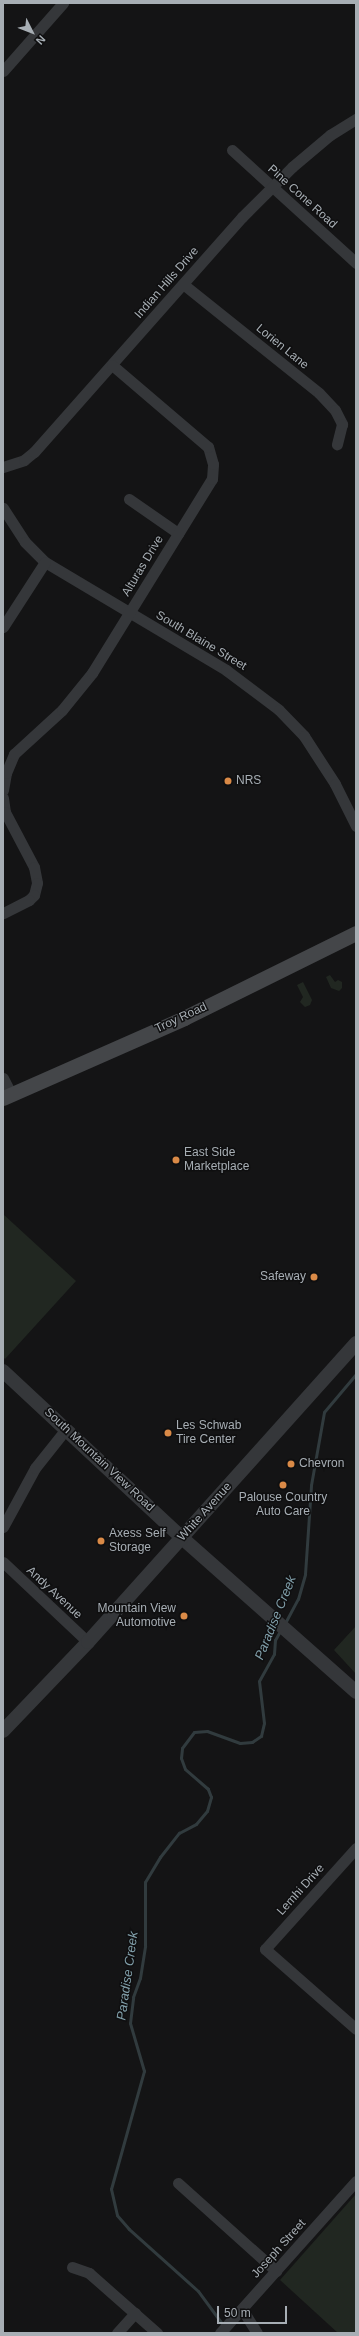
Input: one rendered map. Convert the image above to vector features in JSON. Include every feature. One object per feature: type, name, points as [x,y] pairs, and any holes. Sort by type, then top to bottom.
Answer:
[{"type":"main road","name":"Troy Road","points":[[7,1096],[184,1018],[356,933]]},
{"type":"street","points":[[3,71],[63,3]]},
{"type":"street","name":"Indian Hills Drive","points":[[3,467],[24,460],[34,452],[183,284],[272,187],[330,135],[356,119]]},
{"type":"street","name":"Pine Cone Road","points":[[232,150],[356,262]]},
{"type":"street","name":"Lorien Lane","points":[[183,284],[319,392],[335,410],[342,424],[336,444]]},
{"type":"street","name":"Alturas Drive","points":[[3,790],[6,773],[14,754],[75,695],[130,612],[212,479],[213,464],[208,447],[112,365]]},
{"type":"street","points":[[129,499],[178,533]]},
{"type":"street","name":"South Blaine Street","points":[[3,508],[25,542],[45,562],[226,670],[279,710],[304,736],[335,784],[356,826]]},
{"type":"street","points":[[3,627],[45,562]]},
{"type":"street","points":[[3,798],[6,812],[34,867],[37,882],[34,895],[29,900],[3,913]]},
{"type":"street","points":[[3,1078],[7,1096]]},
{"type":"street","name":"White Avenue","points":[[3,1731],[88,1642],[356,1343]]},
{"type":"street","name":"South Mountain View Road","points":[[3,1371],[182,1537],[356,1692]]},
{"type":"street","points":[[3,1527],[35,1468],[66,1429]]},
{"type":"street","name":"Andy Avenue","points":[[3,1562],[88,1642]]},
{"type":"street","name":"Lemhi Drive","points":[[356,1848],[265,1949],[356,2029]]},
{"type":"street","name":"Joseph Street","points":[[220,2333],[356,2181]]},
{"type":"street","points":[[178,2183],[276,2271]]},
{"type":"street","points":[[72,2267],[89,2273],[157,2333]]},
{"type":"street","points":[[242,2309],[257,2333]]},
{"type":"street","points":[[118,2333],[135,2313]]},
{"type":"shaded area","points":[[330,975],[335,982],[338,980],[342,982],[342,988],[339,991],[331,988],[326,977]]},
{"type":"shaded area","points":[[303,982],[312,1000],[310,1005],[305,1007],[300,1002],[303,997],[297,985]]},
{"type":"shaded area","points":[[3,1214],[76,1281],[5,1359],[3,1357]]},
{"type":"shaded area","points":[[356,1626],[356,1674],[334,1650]]},
{"type":"shaded area","points":[[356,2194],[356,2333],[338,2333],[280,2280]]},
{"type":"waterway","name":"Paradise Creek","points":[[285,1623],[298,1599],[305,1574],[311,1485],[324,1412],[356,1374]]},
{"type":"waterway","name":"Paradise Creek","points":[[223,2325],[198,2291],[129,2229],[117,2215],[111,2189],[144,2071],[130,2023],[133,1997],[140,1978],[145,1945],[145,1882],[160,1857],[179,1833],[196,1824],[207,1811],[211,1797],[208,1789],[185,1769],[181,1758],[182,1748],[194,1732],[207,1731],[240,1743],[252,1742],[261,1736],[264,1723],[259,1681],[274,1654],[275,1640],[280,1631]]},
{"type":"place","name":"NRS","points":[[228,781]]},
{"type":"place","name":"East Side Marketplace","points":[[176,1160]]},
{"type":"place","name":"Safeway","points":[[314,1277]]},
{"type":"place","name":"Les Schwab Tire Center","points":[[168,1433]]},
{"type":"place","name":"Chevron","points":[[291,1464]]},
{"type":"place","name":"Palouse Country Auto Care","points":[[283,1485]]},
{"type":"place","name":"Axess Self Storage","points":[[101,1541]]},
{"type":"place","name":"Mountain View Automotive","points":[[184,1616]]}]
